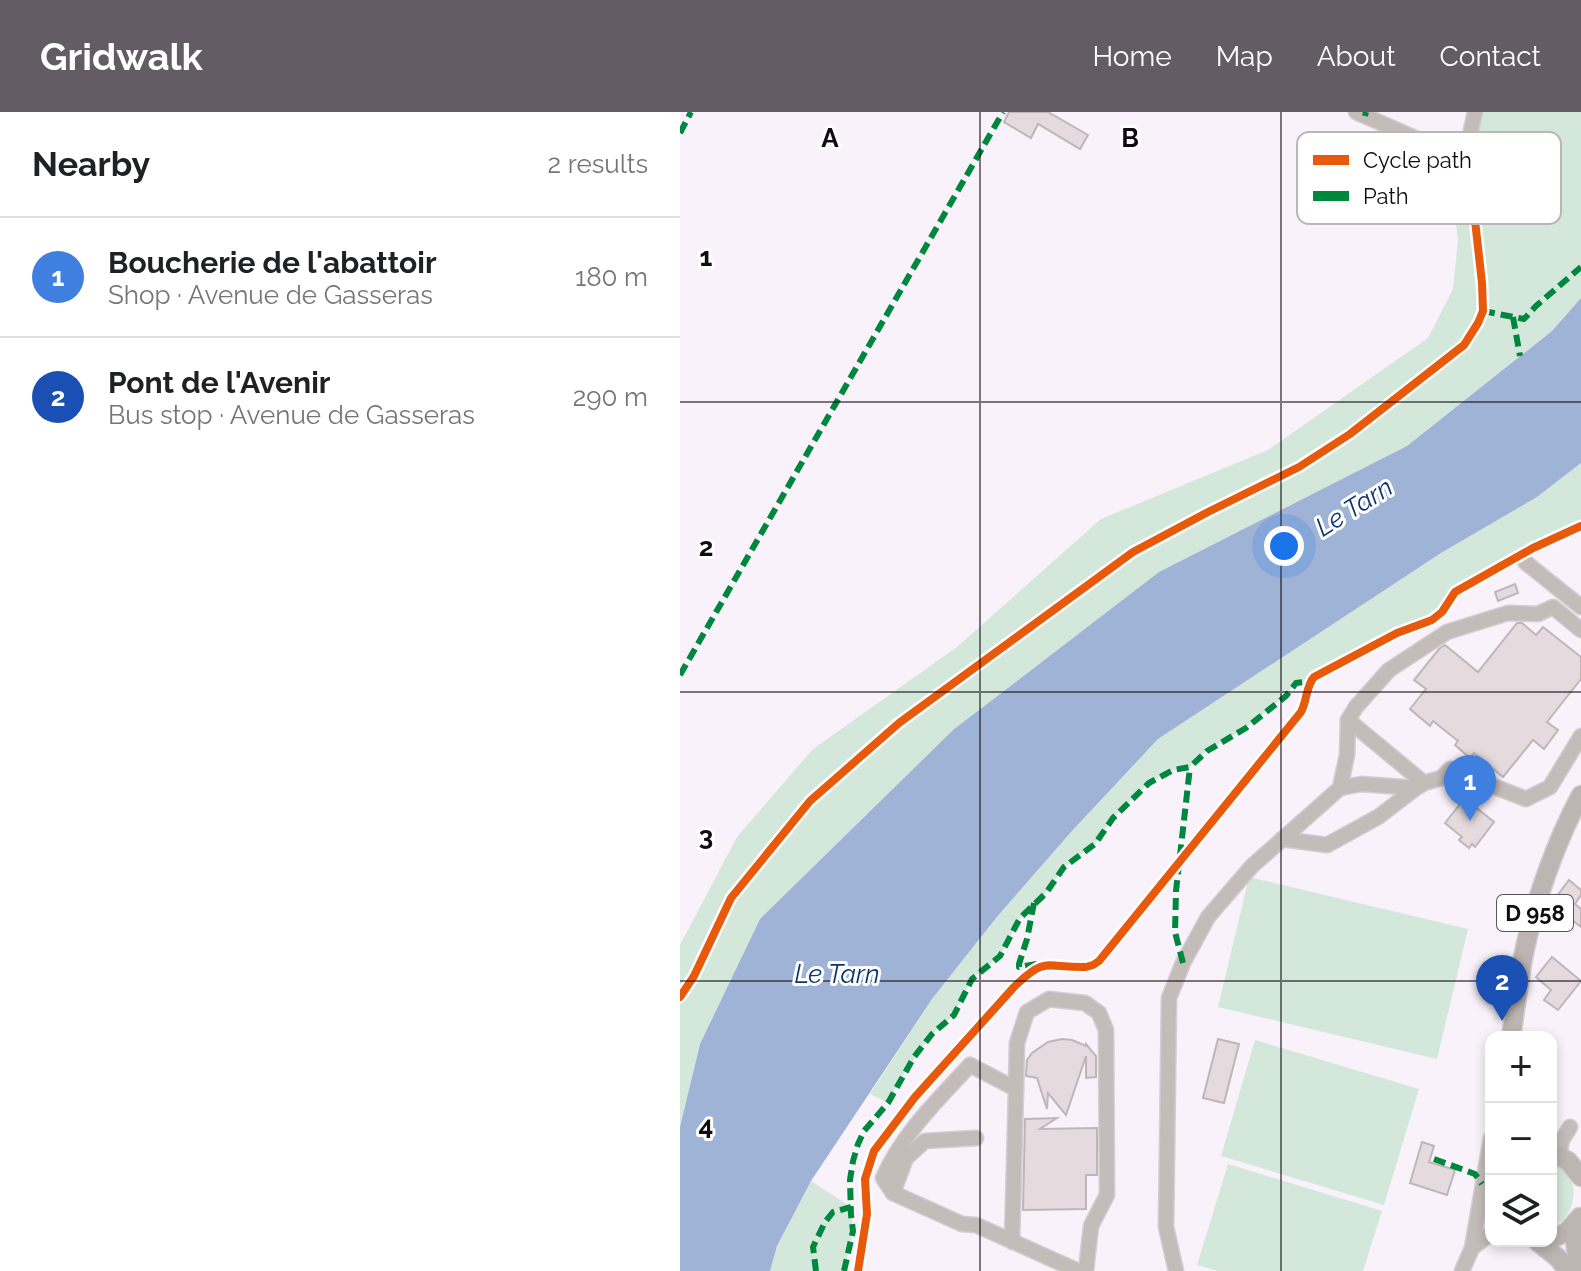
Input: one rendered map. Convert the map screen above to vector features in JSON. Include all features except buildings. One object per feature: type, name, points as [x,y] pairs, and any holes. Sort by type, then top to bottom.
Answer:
[{"type":"main road","name":"D 958","points":[[1512,1031],[1523,956],[1540,895],[1581,795]]},
{"type":"main road","points":[[1557,1236],[1567,1232],[1578,1219]]},
{"type":"main road","points":[[1578,1219],[1575,1241],[1579,1271]]},
{"type":"main road","points":[[1544,1247],[1568,1271]]},
{"type":"street","points":[[1356,112],[1402,132]]},
{"type":"street","points":[[1471,132],[1475,112]]},
{"type":"street","points":[[1525,562],[1581,607]]},
{"type":"street","points":[[1340,788],[1347,755],[1348,720],[1389,670],[1447,632],[1508,613],[1538,614],[1553,607],[1581,630]]},
{"type":"street","points":[[1348,720],[1420,786]]},
{"type":"street","points":[[1282,839],[1327,845],[1378,817],[1420,786],[1441,778],[1450,769],[1469,772],[1526,799],[1550,787],[1581,736]]},
{"type":"street","points":[[1176,1271],[1166,1227],[1169,998],[1183,963],[1208,917],[1252,866],[1340,788],[1361,784],[1420,786]]},
{"type":"street","points":[[1012,1242],[1017,1043],[1027,1012],[1049,999],[1085,1003],[1099,1013],[1106,1030],[1107,1195],[1091,1226],[1086,1271]]},
{"type":"street","points":[[1016,1089],[970,1065],[925,1114],[891,1161],[883,1178],[893,1193],[962,1224],[976,1225],[1078,1271]]},
{"type":"street","points":[[925,1114],[925,1141]]},
{"type":"street","points":[[1569,1163],[1562,1140],[1570,1127]]},
{"type":"street","points":[[893,1193],[906,1158],[925,1141],[976,1138]]},
{"type":"street","points":[[1462,1271],[1472,1248],[1485,1173]]},
{"type":"street","points":[[1472,1248],[1485,1238]]},
{"type":"green space","points":[[1475,112],[1581,112],[1581,298],[1552,331],[1407,446],[1159,572],[953,730],[760,919],[700,1044],[680,1127],[680,945],[737,837],[813,749],[957,647],[1101,519],[1268,450],[1428,338],[1453,289],[1458,240],[1456,224],[1561,224],[1561,132],[1471,132]]},
{"type":"green space","points":[[1581,463],[1581,526],[1533,548],[1450,595],[1446,614],[1442,612],[1432,620],[1397,633],[1311,681],[1296,683],[1246,728],[1207,751],[1190,767],[1173,770],[1149,783],[1113,818],[1095,844],[1064,867],[1046,893],[1020,918],[1000,956],[972,979],[954,1015],[932,1034],[900,1079],[888,1103],[870,1094],[932,999],[996,918],[1158,739],[1441,553],[1537,497]]},
{"type":"green space","points":[[1249,877],[1468,929],[1437,1059],[1218,1007]]},
{"type":"green space","points":[[1255,1040],[1419,1089],[1384,1205],[1221,1156]]},
{"type":"green space","points":[[1228,1164],[1382,1211],[1363,1271],[1218,1271],[1197,1265]]},
{"type":"green space","points":[[1557,1164],[1568,1174],[1574,1194],[1568,1213],[1557,1224]]},
{"type":"green space","points":[[811,1181],[851,1207],[853,1231],[844,1271],[770,1271],[777,1246]]},
{"type":"water","name":"Le Tarn","points":[[1581,298],[1581,463],[1537,497],[1441,553],[1158,739],[996,918],[932,999],[811,1181],[777,1246],[770,1271],[680,1271],[680,1127],[700,1044],[760,919],[953,730],[1159,572],[1407,446],[1552,331]]},
{"type":"marked path","points":[[680,133],[691,112]]},
{"type":"marked path","points":[[680,675],[1003,112]]},
{"type":"marked path","points":[[1365,116],[1366,112]]},
{"type":"marked path","points":[[1483,311],[1524,319],[1581,267]]},
{"type":"marked path","points":[[1513,317],[1520,356]]},
{"type":"marked path","points":[[844,1271],[853,1231],[850,1180],[864,1131],[888,1103],[914,1057],[932,1034],[954,1015],[972,979],[1000,956],[1020,918],[1046,893],[1064,867],[1095,844],[1113,818],[1149,783],[1173,770],[1190,767],[1207,751],[1246,728],[1286,696],[1296,683],[1311,681]]},
{"type":"marked path","points":[[1183,963],[1175,932],[1176,891],[1190,767]]},
{"type":"marked path","points":[[1034,903],[1019,967],[1037,964]]},
{"type":"marked path","points":[[1434,1159],[1475,1174],[1482,1184]]},
{"type":"marked path","points":[[816,1271],[813,1247],[825,1222],[833,1212],[851,1207]]},
{"type":"cycle path","points":[[680,997],[694,976],[731,898],[810,801],[899,723],[1133,552],[1299,467],[1350,434],[1464,345],[1483,311],[1475,224]]},
{"type":"cycle path","points":[[858,1271],[867,1214],[865,1179],[874,1151],[915,1097],[1025,977],[1047,965],[1086,967],[1099,961],[1301,712],[1314,677],[1397,633],[1432,620],[1442,612],[1455,592],[1533,548],[1581,526]]},
{"type":"place","name":"Boucherie de l'abattoir","points":[[1470,821]]},
{"type":"place","name":"Pont de l'Avenir","points":[[1502,1021]]}]
